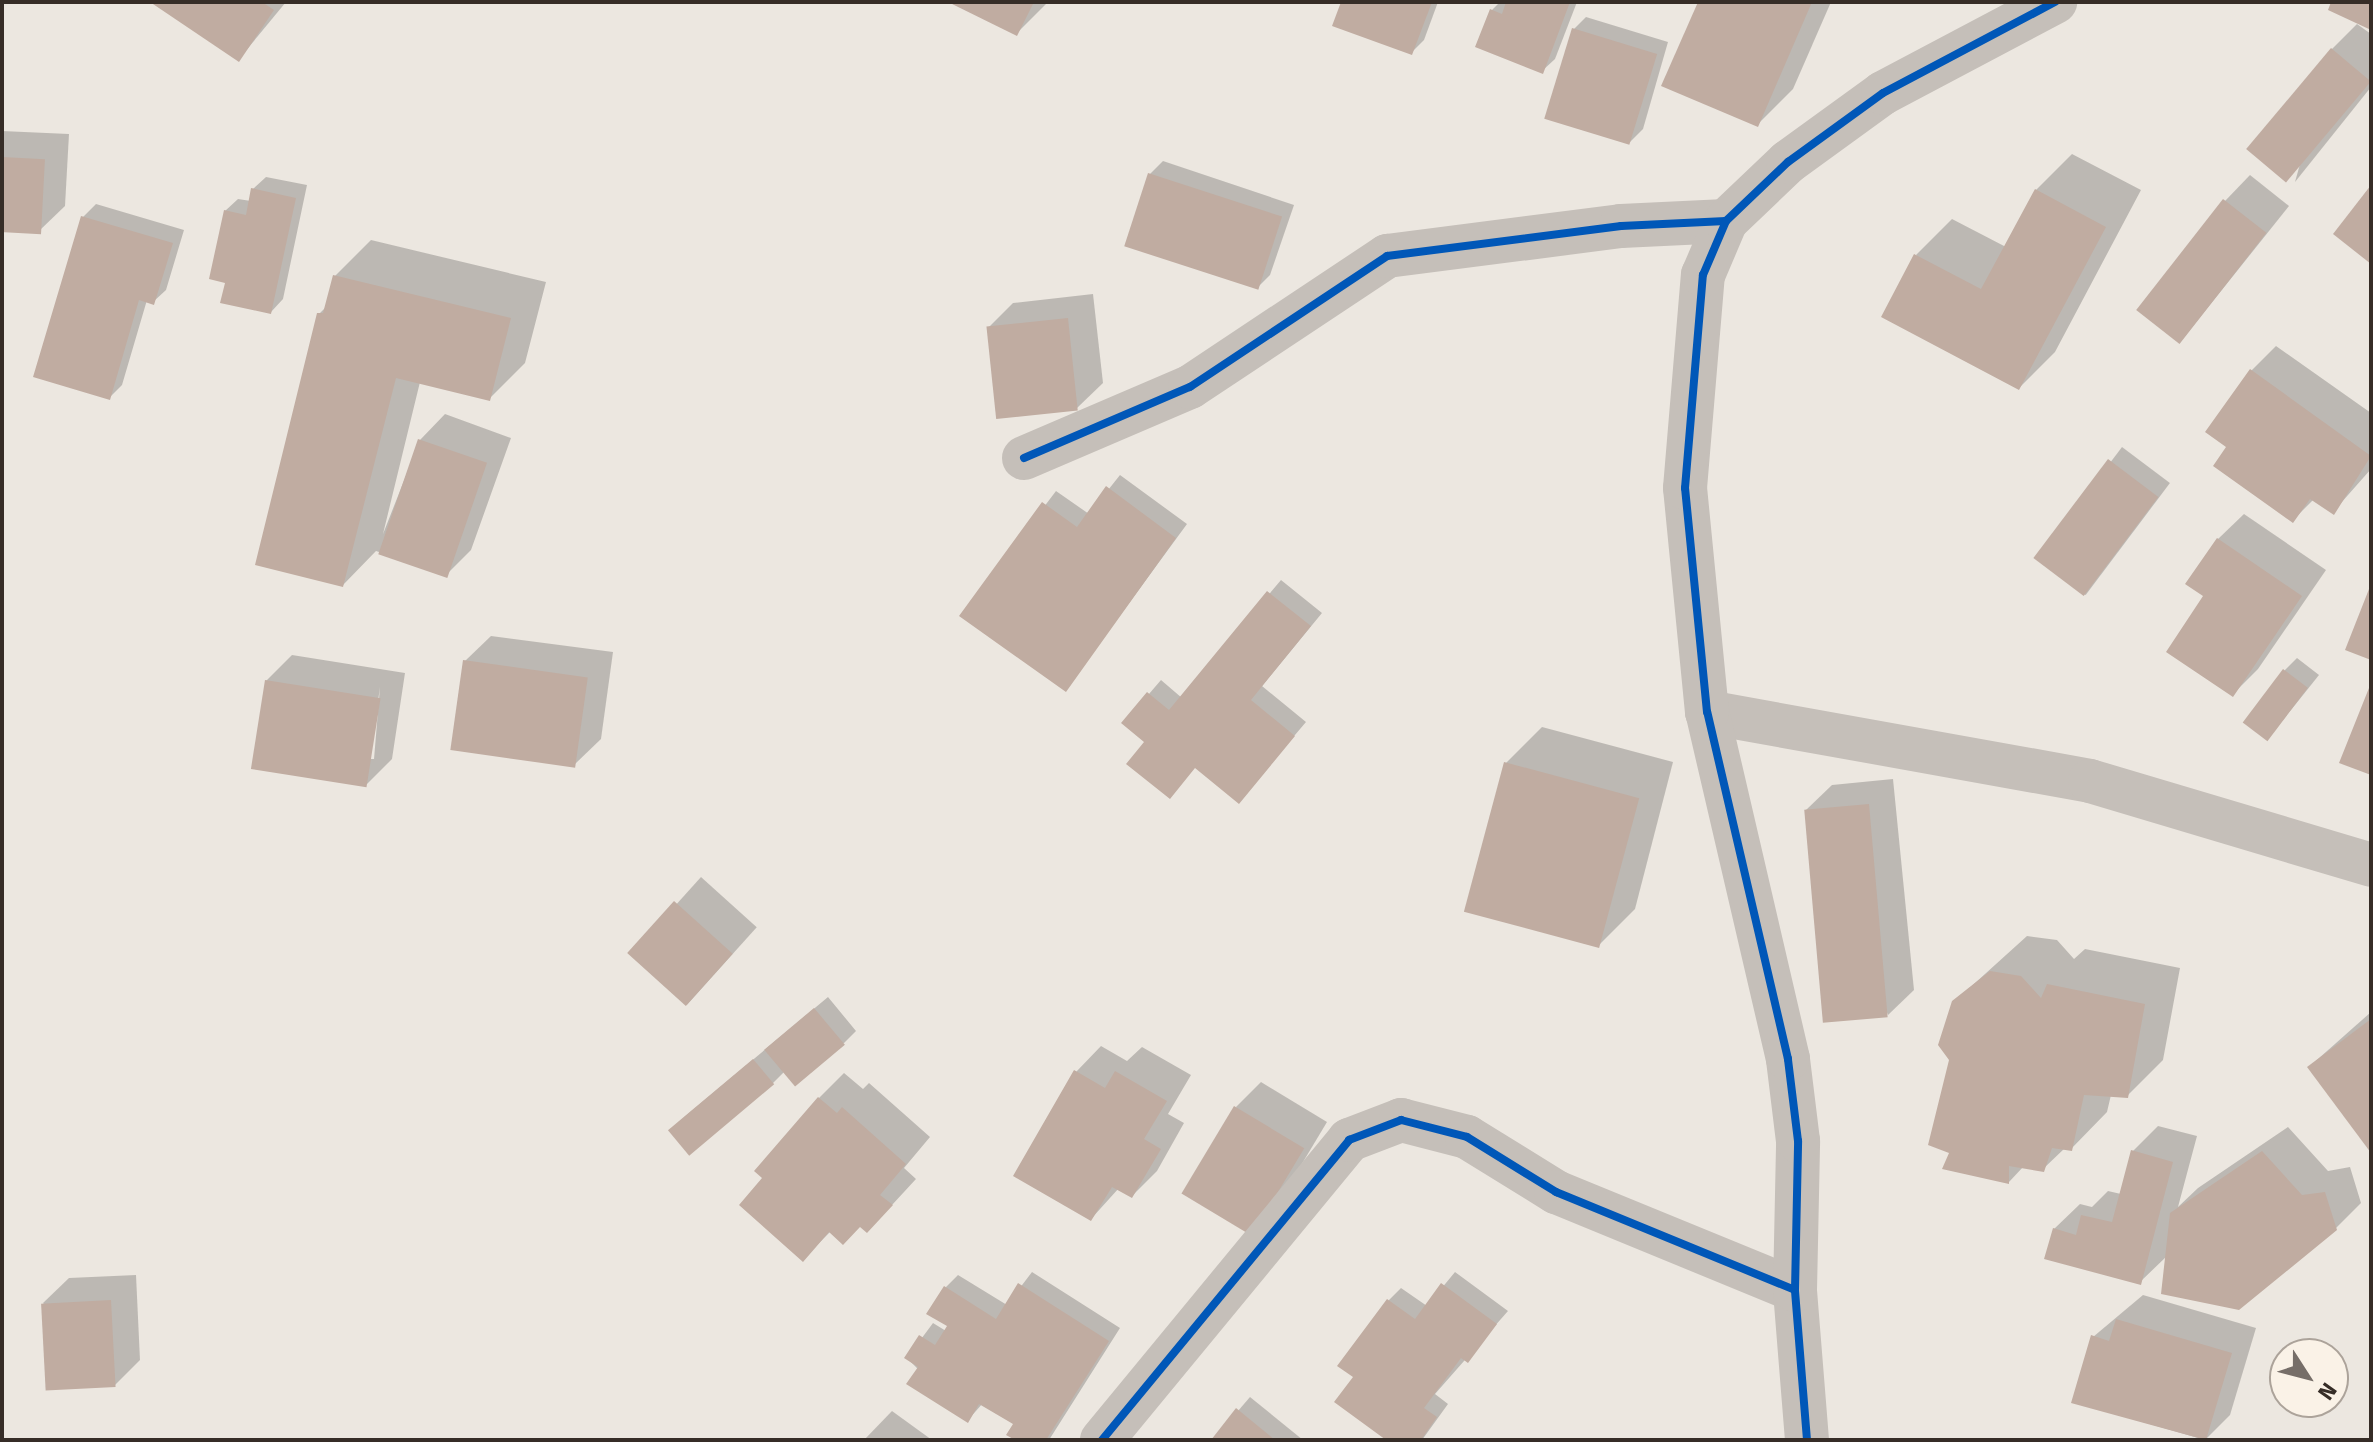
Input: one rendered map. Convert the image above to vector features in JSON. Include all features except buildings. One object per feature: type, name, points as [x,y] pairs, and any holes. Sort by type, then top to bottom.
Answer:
[{"type":"street","points":[[1807,1440],[1795,1290],[1798,1141],[1788,1059],[1707,712],[1685,488],[1703,275],[1726,221],[1788,162],[1883,93],[2055,2]]},
{"type":"street","points":[[1024,458],[1190,387],[1387,256],[1621,226],[1726,221]]},
{"type":"street","points":[[1707,712],[2090,781],[2371,865]]},
{"type":"street","points":[[1102,1440],[1349,1140],[1401,1120],[1467,1137],[1556,1192],[1795,1290]]},
{"type":"cycle path","points":[[1807,1440],[1795,1290],[1798,1141],[1788,1059],[1707,712],[1685,488],[1703,275],[1726,221],[1788,162],[1883,93],[2055,2]]},
{"type":"cycle path","points":[[1024,458],[1190,387],[1387,256],[1621,226],[1726,221]]},
{"type":"cycle path","points":[[1102,1440],[1349,1140],[1401,1120],[1467,1137],[1556,1192],[1795,1290]]}]
